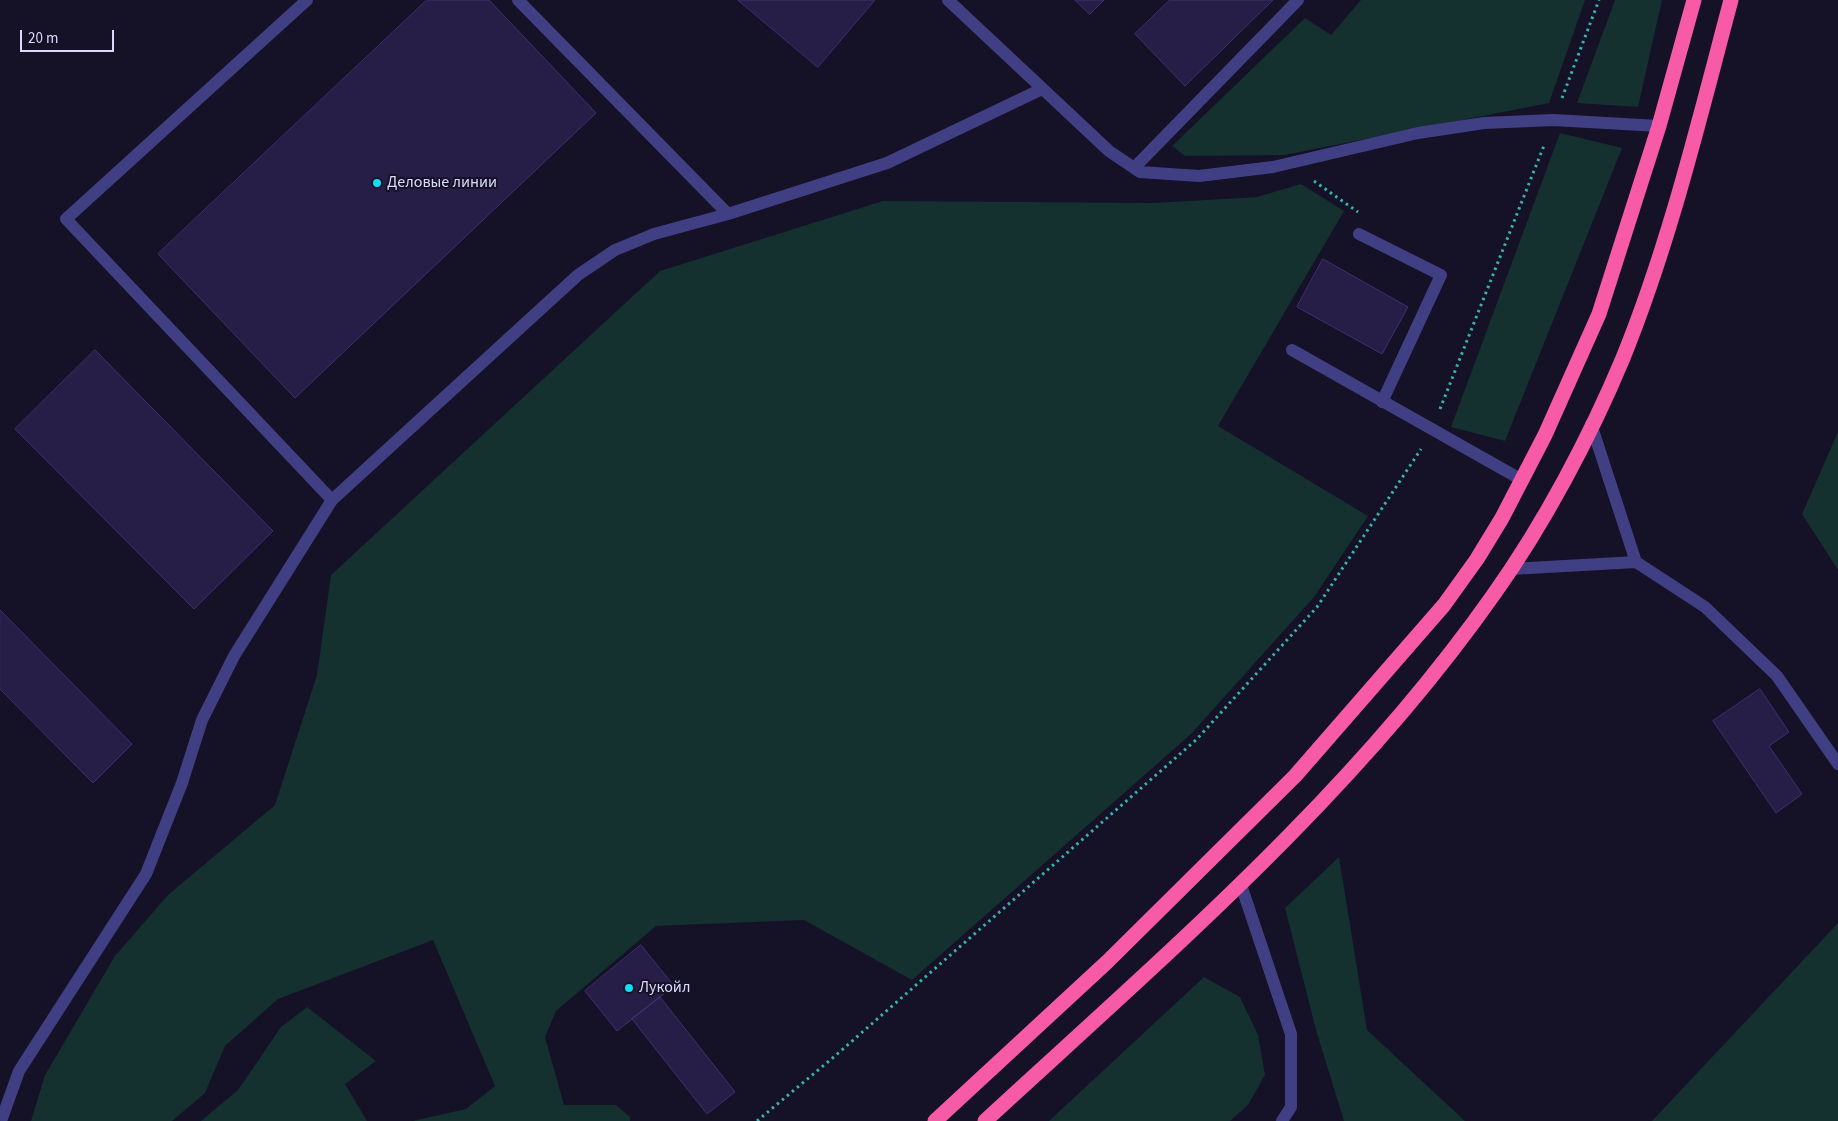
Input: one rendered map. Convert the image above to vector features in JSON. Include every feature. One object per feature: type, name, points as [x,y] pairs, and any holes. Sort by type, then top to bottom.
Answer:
[{"type":"highway","points":[[935,1121],[1107,962],[1295,776],[1444,605],[1482,551],[1545,435],[1599,314],[1659,126],[1694,0]]},
{"type":"highway","points":[[985,1121],[1241,885],[1285,837],[1332,792],[1413,700],[1511,569],[1554,497],[1622,360],[1649,288],[1675,206],[1731,0]]},
{"type":"street","points":[[307,0],[66,219],[332,500]]},
{"type":"street","points":[[518,0],[728,214]]},
{"type":"street","points":[[948,0],[1108,152],[1140,172],[1200,176],[1289,164],[1418,133],[1484,123],[1553,120],[1659,126]]},
{"type":"street","points":[[1134,168],[1298,0]]},
{"type":"street","points":[[1,1121],[19,1071],[146,874],[182,783],[202,720],[234,656],[332,500],[578,275],[616,250],[654,234],[728,214],[887,163],[1042,89]]},
{"type":"street","points":[[1359,234],[1441,276],[1382,402]]},
{"type":"street","points":[[1292,350],[1430,430],[1522,480]]},
{"type":"street","points":[[1591,424],[1636,562]]},
{"type":"street","points":[[1511,569],[1636,562],[1705,607],[1777,676],[1838,764]]},
{"type":"street","points":[[1241,885],[1291,1034],[1291,1107],[1282,1121]]},
{"type":"path","points":[[757,1121],[1196,740],[1317,608],[1417,456],[1446,398],[1599,0]]},
{"type":"path","points":[[1289,164],[1364,216],[1359,234]]},
{"type":"green space","points":[[1361,0],[1585,0],[1549,103],[1284,155],[1185,156],[1172,146],[1305,18],[1331,35]]},
{"type":"green space","points":[[1615,0],[1662,0],[1638,107],[1577,103]]},
{"type":"green space","points":[[1560,133],[1622,148],[1505,441],[1451,427]]},
{"type":"green space","points":[[1301,184],[1344,211],[1218,426],[1368,516],[1314,597],[1191,734],[912,980],[804,920],[656,926],[556,1011],[545,1037],[564,1105],[616,1105],[630,1117],[630,1121],[413,1121],[466,1109],[495,1086],[433,940],[278,999],[225,1046],[205,1093],[172,1121],[31,1121],[45,1075],[115,956],[168,895],[275,805],[317,675],[331,575],[660,271],[883,201],[1154,203],[1257,197]]},
{"type":"green space","points":[[1838,432],[1838,570],[1802,514]]},
{"type":"green space","points":[[1339,857],[1367,1030],[1465,1121],[1344,1121],[1316,1030],[1285,908]]},
{"type":"green space","points":[[1838,923],[1838,1121],[1652,1121]]},
{"type":"green space","points":[[1204,977],[1240,997],[1258,1035],[1265,1075],[1248,1105],[1230,1121],[1049,1121]]},
{"type":"green space","points":[[307,1007],[376,1061],[345,1084],[367,1121],[201,1121],[238,1090],[281,1027]]},
{"type":"building","name":"Деловые линии","points":[[427,0],[489,0],[596,113],[295,398],[158,254]]},
{"type":"building","points":[[738,0],[875,0],[818,67]]},
{"type":"building","points":[[1075,0],[1104,0],[1090,14]]},
{"type":"building","points":[[1170,0],[1273,0],[1185,86],[1135,34]]},
{"type":"building","points":[[1323,259],[1408,307],[1382,354],[1297,307]]},
{"type":"building","points":[[95,350],[273,531],[194,609],[15,429]]},
{"type":"building","points":[[0,610],[132,744],[93,783],[0,689]]},
{"type":"building","points":[[1760,689],[1789,732],[1769,746],[1802,794],[1776,813],[1713,721]]},
{"type":"building","name":"Лукойл","points":[[641,945],[674,986],[617,1031],[585,991]]},
{"type":"building","points":[[660,997],[735,1092],[707,1114],[632,1019]]},
{"type":"place","name":"Деловые линии","points":[[377,183]]},
{"type":"place","name":"Лукойл","points":[[629,988]]}]
